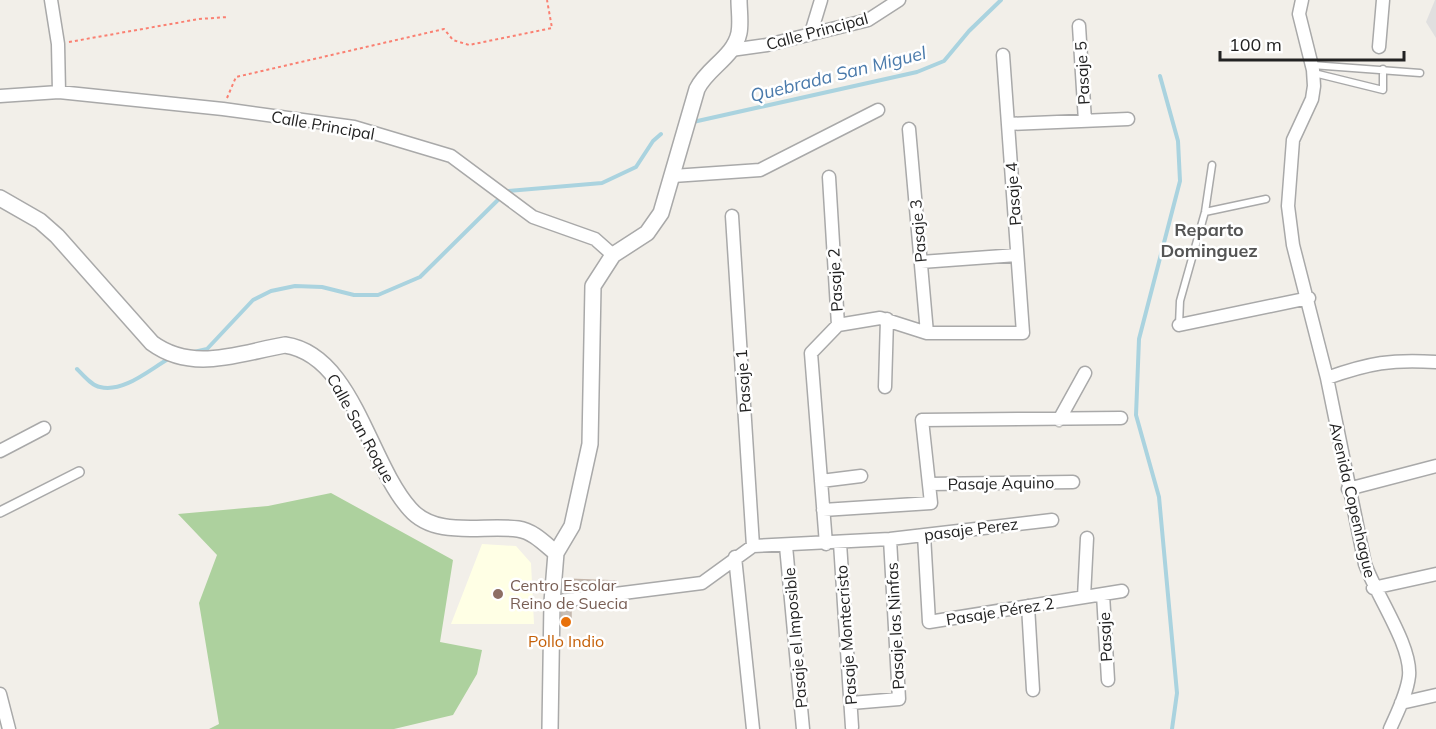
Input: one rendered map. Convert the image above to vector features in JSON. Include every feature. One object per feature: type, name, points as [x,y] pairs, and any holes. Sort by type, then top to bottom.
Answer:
[{"type":"street","points":[[51,0],[58,44],[59,92]]},
{"type":"street","points":[[550,729],[552,602],[556,553],[572,526],[590,444],[593,286],[614,255],[654,225],[666,201],[697,89],[707,72],[731,50],[740,30],[739,0]]},
{"type":"street","points":[[811,33],[821,0]]},
{"type":"street","name":"Calle Principal","points":[[731,50],[767,45],[868,20],[899,0]]},
{"type":"street","points":[[1302,0],[1299,14],[1313,69]]},
{"type":"street","points":[[1379,47],[1383,0]]},
{"type":"street","name":"Pasaje 5","points":[[1079,26],[1085,121]]},
{"type":"street","name":"Pasaje 4","points":[[927,333],[1023,333],[1003,55]]},
{"type":"street","name":"Avenida Copenhague","points":[[1313,69],[1312,99],[1293,140],[1287,188],[1293,245],[1309,298],[1328,378],[1348,489],[1374,588],[1398,633],[1409,667],[1409,678],[1390,729]]},
{"type":"street","name":"Calle Principal","points":[[0,96],[59,92],[223,109],[354,127],[451,156],[533,217],[595,239],[614,255]]},
{"type":"street","points":[[673,176],[760,170],[878,110]]},
{"type":"street","points":[[1008,124],[1128,119]]},
{"type":"street","name":"Pasaje 3","points":[[909,129],[927,333]]},
{"type":"street","name":"Pasaje 2","points":[[826,544],[811,353],[838,325],[829,177]]},
{"type":"street","name":"Calle San Roque","points":[[0,198],[40,222],[57,236],[152,343],[167,354],[199,361],[285,345],[299,347],[317,356],[335,376],[387,476],[411,510],[424,521],[457,528],[519,529],[532,534],[556,553]]},
{"type":"street","name":"Pasaje 1","points":[[732,216],[753,546]]},
{"type":"street","points":[[921,262],[1017,255]]},
{"type":"street","points":[[1179,325],[1309,298]]},
{"type":"street","points":[[838,325],[887,319],[927,333]]},
{"type":"street","points":[[885,387],[887,319]]},
{"type":"street","points":[[1328,378],[1364,365],[1399,360],[1436,362]]},
{"type":"street","points":[[1059,420],[1085,373]]},
{"type":"street","points":[[823,510],[931,503],[922,420],[986,417],[1059,420],[1121,418]]},
{"type":"street","points":[[0,451],[44,428]]},
{"type":"street","points":[[1348,489],[1436,466]]},
{"type":"street","points":[[0,512],[79,472]]},
{"type":"street","points":[[821,480],[861,476]]},
{"type":"street","name":"Pasaje Aquino","points":[[929,484],[1073,482]]},
{"type":"street","name":"pasaje Perez","points":[[753,546],[890,539],[1052,520]]},
{"type":"street","name":"Pasaje Pérez 2","points":[[924,535],[929,622],[1122,591]]},
{"type":"street","points":[[1084,597],[1087,538]]},
{"type":"street","name":"Pasaje las Ninfas","points":[[851,703],[899,699],[890,539]]},
{"type":"street","name":"Pasaje Montecristo","points":[[840,543],[852,728]]},
{"type":"street","points":[[552,602],[702,583],[753,546]]},
{"type":"street","name":"Pasaje el Imposible","points":[[786,546],[803,729]]},
{"type":"street","points":[[735,558],[753,729]]},
{"type":"street","points":[[1374,588],[1436,574]]},
{"type":"street","name":"Pasaje","points":[[1103,594],[1108,680]]},
{"type":"street","points":[[1028,606],[1033,690]]},
{"type":"street","points":[[0,694],[9,729]]},
{"type":"street","points":[[1401,703],[1436,695]]},
{"type":"lane","points":[[1313,69],[1383,90],[1383,69]]},
{"type":"lane","points":[[1313,69],[1383,69],[1420,73]]},
{"type":"lane","points":[[1179,325],[1180,301],[1205,212],[1212,165]]},
{"type":"lane","points":[[1205,212],[1266,199]]},
{"type":"path","points":[[223,109],[236,76],[444,29],[453,40],[469,45],[552,28],[547,0]]},
{"type":"path","points":[[58,44],[228,16]]},
{"type":"shaded area","points":[[1436,0],[1436,38],[1426,22]]},
{"type":"shaded area","name":"Centro Escolar Reino de Suecia","points":[[482,544],[516,546],[531,563],[534,624],[451,624]]},
{"type":"green space","points":[[331,493],[453,560],[440,642],[482,650],[477,674],[453,715],[394,729],[209,729],[219,724],[199,603],[217,555],[178,514],[268,506]]},
{"type":"building","points":[[564,579],[616,581],[615,586],[563,592]]},
{"type":"building","points":[[571,608],[571,625],[561,625],[562,609]]},
{"type":"waterway","name":"Quebrada San Miguel","points":[[693,122],[917,72],[944,61],[969,31],[1001,0]]},
{"type":"waterway","points":[[1160,76],[1178,141],[1180,181],[1139,339],[1136,415],[1159,497],[1177,693],[1172,729]]},
{"type":"waterway","name":"Quebrada San Miguel","points":[[194,352],[207,349],[253,300],[271,291],[295,286],[322,287],[354,295],[378,295],[420,277],[507,191],[602,183],[636,167],[653,141],[661,134]]},
{"type":"waterway","name":"Quebrada San Miguel","points":[[77,369],[94,385],[118,387],[170,358]]},
{"type":"place","name":"Centro Escolar Reino de Suecia","points":[[498,594]]},
{"type":"place","name":"Pollo Indio","points":[[566,622]]},
{"type":"district","name":"Reparto Dominguez","points":[[1209,239]]}]
